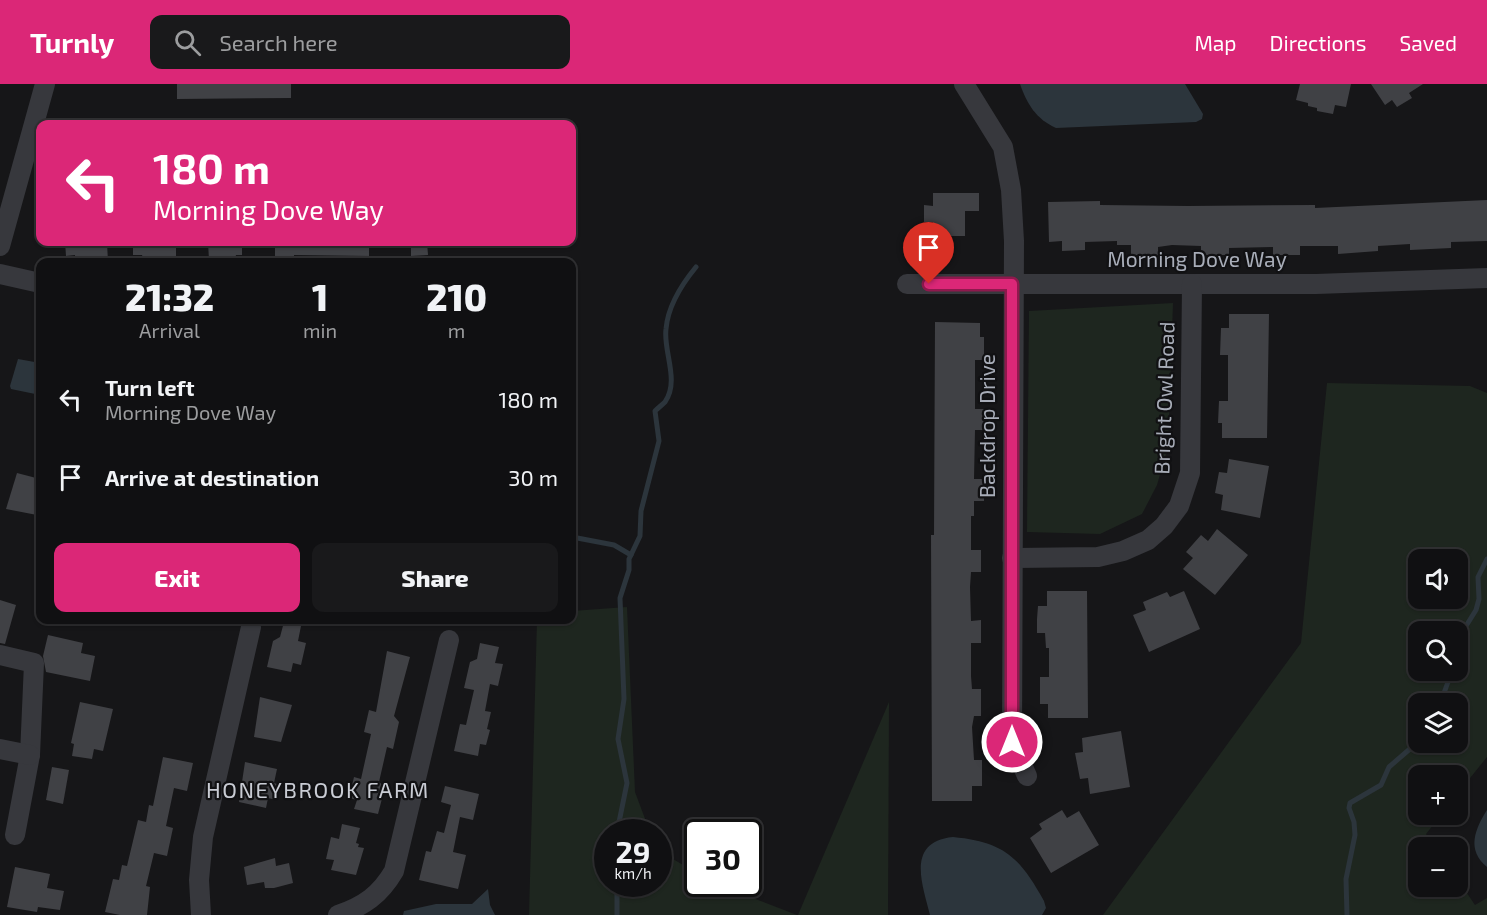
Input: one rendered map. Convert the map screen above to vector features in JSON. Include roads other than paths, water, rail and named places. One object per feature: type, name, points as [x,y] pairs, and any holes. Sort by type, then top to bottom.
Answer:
[{"type":"street","points":[[0,246],[8,183],[45,84]]},
{"type":"street","name":"Backdrop Drive","points":[[964,84],[1003,147],[1011,190],[1012,742],[1027,776]]},
{"type":"street","points":[[0,274],[36,282]]},
{"type":"street","name":"Morning Dove Way","points":[[907,284],[1316,284],[1487,278]]},
{"type":"street","name":"Bright Owl Road","points":[[1012,558],[1098,557],[1123,551],[1148,540],[1164,526],[1179,506],[1190,473],[1192,285]]},
{"type":"street","points":[[201,915],[199,880],[202,837],[251,627]]},
{"type":"street","points":[[338,915],[364,905],[377,896],[394,871],[449,640]]},
{"type":"street","points":[[0,655],[34,663],[30,755],[15,835]]},
{"type":"street","points":[[0,749],[30,755]]},
{"type":"waterway","points":[[620,819],[627,783],[618,739],[624,699],[620,598],[629,570],[629,559],[640,536],[641,511],[659,441],[655,411],[665,402],[671,385],[666,338],[667,320],[676,295],[696,267]]},
{"type":"waterway","points":[[576,538],[614,545],[631,555]]},
{"type":"waterway","points":[[1444,693],[1448,682],[1466,665],[1461,634],[1476,610],[1479,599],[1478,577],[1487,559]]},
{"type":"waterway","points":[[1347,915],[1346,879],[1355,835],[1350,803],[1381,785],[1389,767],[1408,751]]},
{"type":"waterway","points":[[617,897],[617,915]]},
{"type":"district","name":"HONEYBROOK FARM","points":[[318,790]]}]
